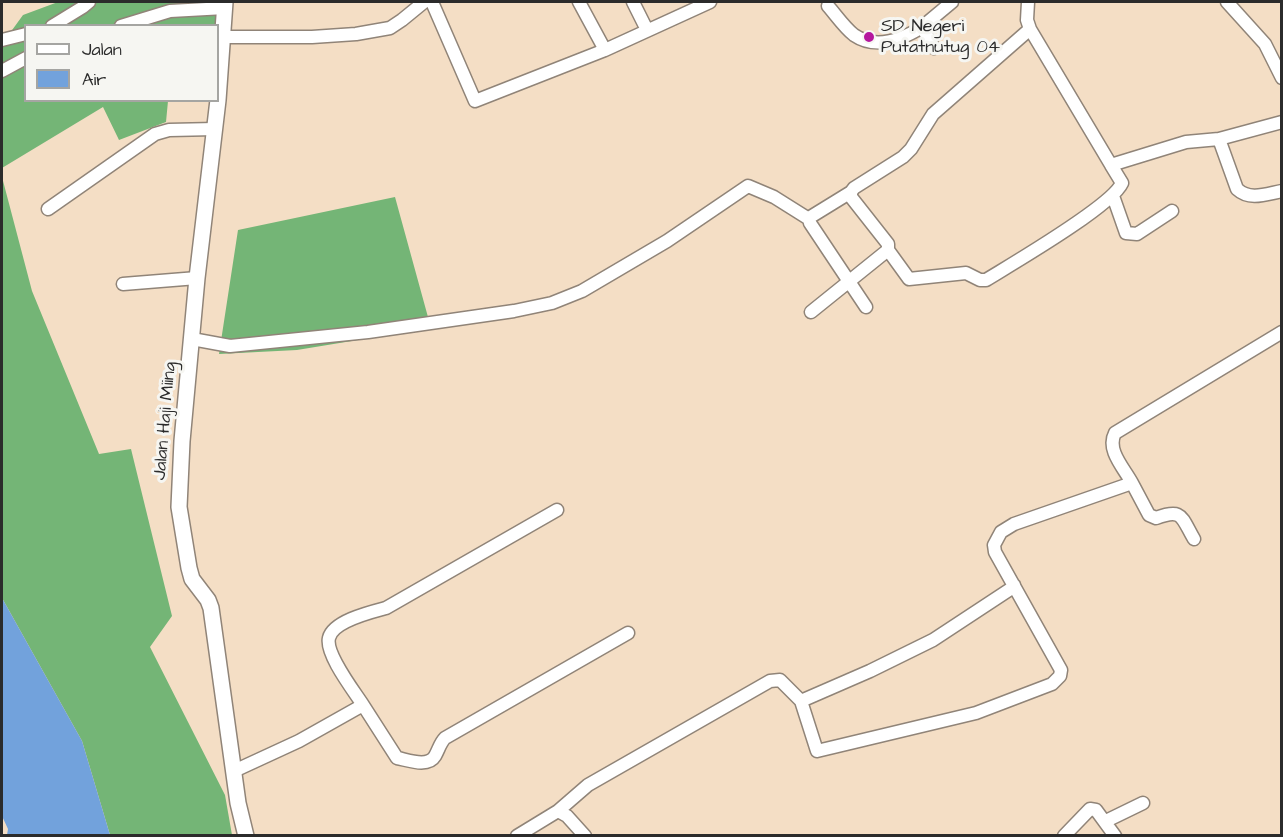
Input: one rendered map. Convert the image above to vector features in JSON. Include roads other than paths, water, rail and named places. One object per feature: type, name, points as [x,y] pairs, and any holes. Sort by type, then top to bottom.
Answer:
[{"type":"main road","name":"Jalan Haji Miing","points":[[219,83],[225,5]]},
{"type":"main road","name":"Jalan Haji Miing","points":[[217,102],[197,278],[182,441],[179,507],[192,579],[208,600],[211,608],[234,771],[246,836]]},
{"type":"street","points":[[55,24],[89,2]]},
{"type":"street","points":[[223,37],[312,37],[356,34],[390,28],[424,2]]},
{"type":"street","points":[[432,2],[476,101],[605,50],[689,6],[710,2]]},
{"type":"street","points":[[579,2],[605,50]]},
{"type":"street","points":[[633,2],[647,30]]},
{"type":"street","points":[[828,6],[852,33],[868,40],[893,41],[906,37],[922,27],[952,2]]},
{"type":"street","points":[[851,192],[888,244],[888,250],[909,279],[966,273],[980,280],[986,280],[1039,248],[1113,196],[1122,183],[1030,29],[1027,20],[1028,2]]},
{"type":"street","points":[[1227,2],[1265,44],[1281,78]]},
{"type":"street","points":[[128,24],[195,5],[225,5]]},
{"type":"street","points":[[922,27],[934,48]]},
{"type":"street","points":[[809,219],[903,157],[912,149],[933,114],[1030,29]]},
{"type":"street","points":[[2,40],[24,34]]},
{"type":"street","points":[[2,71],[24,59]]},
{"type":"street","points":[[1111,165],[1186,142],[1219,139],[1281,122]]},
{"type":"street","points":[[48,209],[155,134],[169,130],[215,129]]},
{"type":"street","points":[[1219,139],[1237,189],[1243,195],[1251,197],[1281,191]]},
{"type":"street","points":[[192,339],[230,346],[253,344],[379,330],[514,311],[552,303],[582,291],[667,241],[748,186],[774,197],[809,219],[867,307]]},
{"type":"street","points":[[1113,196],[1126,232],[1131,235],[1137,234],[1172,211]]},
{"type":"street","points":[[811,312],[888,250]]},
{"type":"street","points":[[123,284],[197,278]]},
{"type":"street","points":[[1194,539],[1182,518],[1177,514],[1170,513],[1156,518],[1149,515],[1113,451],[1111,440],[1115,433],[1281,332]]},
{"type":"street","points":[[517,836],[558,811],[588,785],[770,681],[780,680],[801,701],[817,750],[976,713],[1052,684],[1060,676],[1061,670],[995,552],[994,545],[1001,532],[1014,524],[1132,483]]},
{"type":"street","points":[[557,510],[386,608],[356,617],[335,629],[329,638],[330,652],[397,758],[429,762],[434,758],[445,738],[628,633]]},
{"type":"street","points":[[801,701],[933,640],[1014,585]]},
{"type":"street","points":[[234,771],[299,741],[363,705]]},
{"type":"street","points":[[1106,821],[1143,803]]},
{"type":"street","points":[[1064,836],[1090,809],[1096,810],[1115,836]]},
{"type":"street","points":[[558,811],[567,816],[585,836]]},
{"type":"water","points":[[2,598],[82,741],[110,835],[7,835],[8,829],[2,816]]},
{"type":"place","name":"SD Negeri Putatnutug 04","points":[[869,37]]}]
